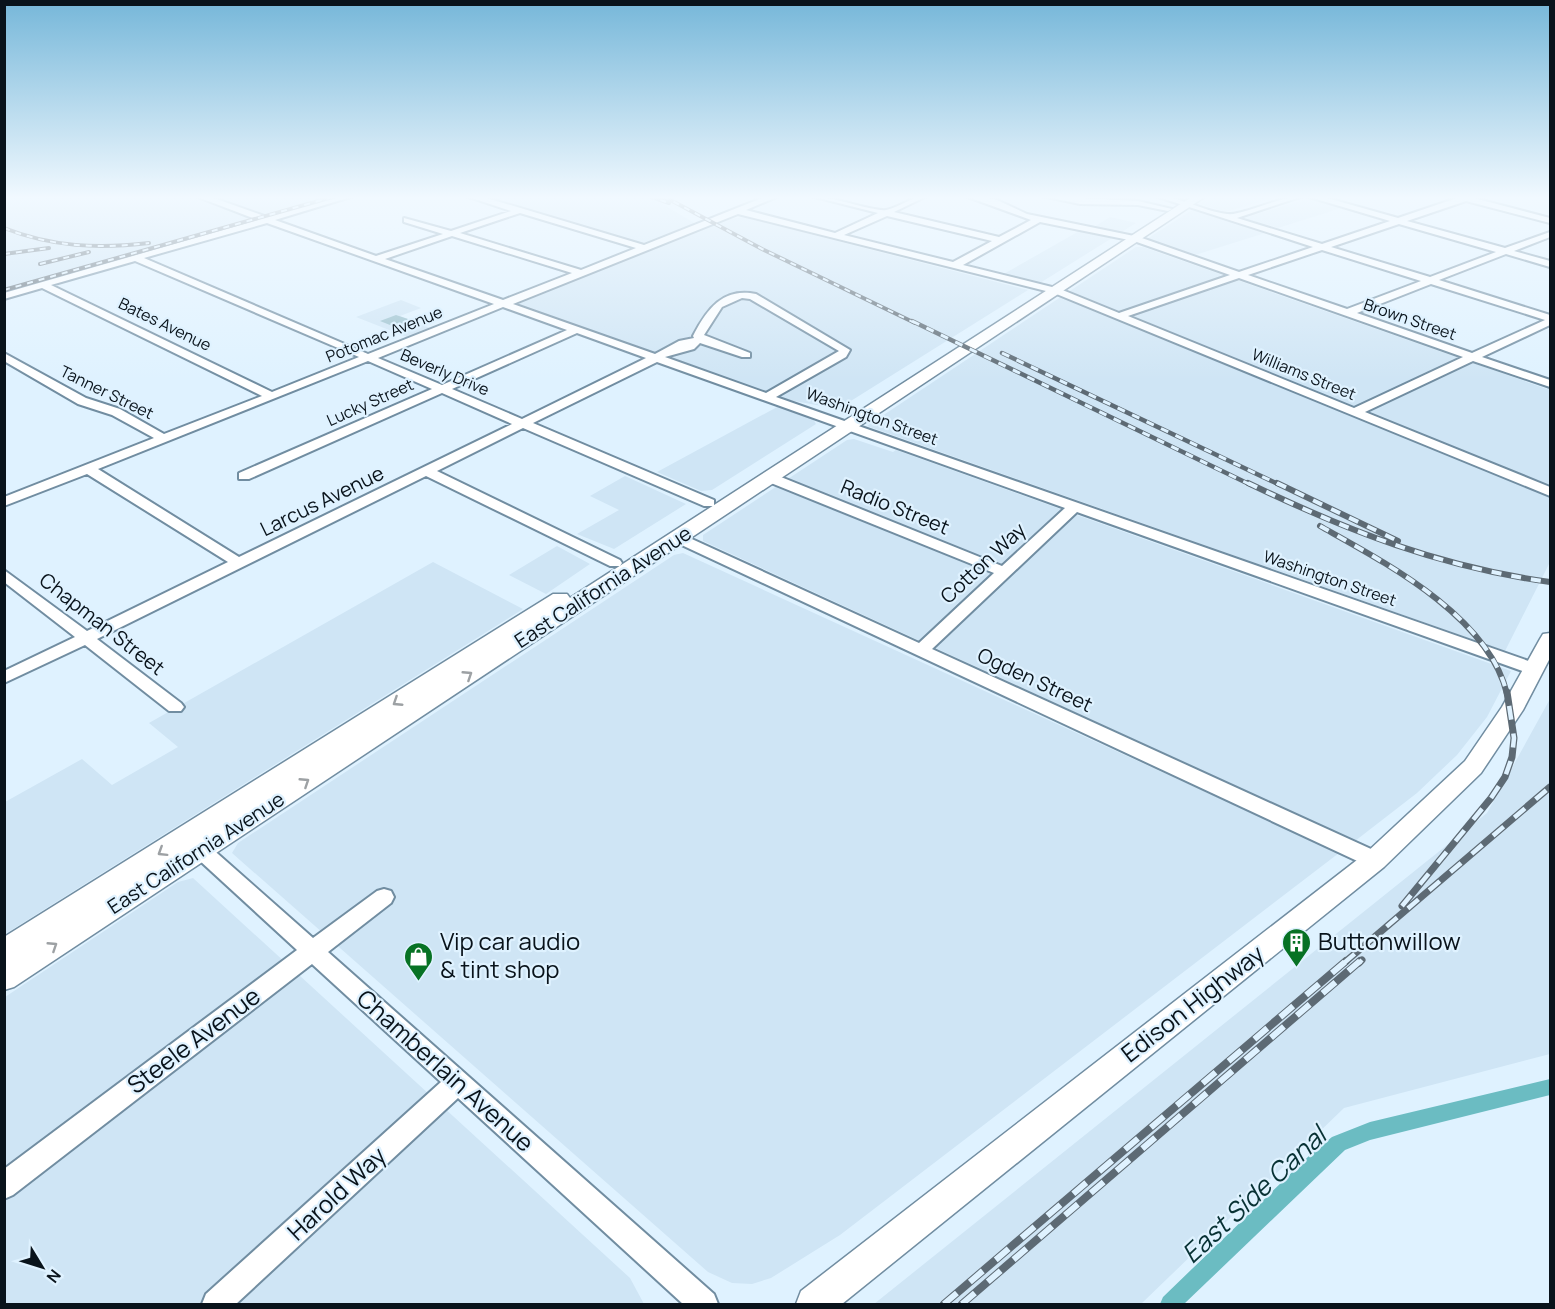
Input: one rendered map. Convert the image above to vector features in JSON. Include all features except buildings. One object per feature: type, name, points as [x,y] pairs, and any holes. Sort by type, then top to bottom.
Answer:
[{"type":"main road","name":"East California Avenue","points":[[4,952],[193,843],[498,656],[615,563],[709,503],[843,424],[1100,257]]},
{"type":"main road","name":"East California Avenue","points":[[4,978],[193,843],[560,607],[678,538],[771,478],[843,424]]},
{"type":"main road","name":"Edison Highway","points":[[814,1305],[1375,860],[1473,767],[1512,710],[1551,639]]},
{"type":"street","points":[[4,296],[138,257]]},
{"type":"street","name":"Washington Street","points":[[370,257],[1534,669]]},
{"type":"street","points":[[375,259],[381,257]]},
{"type":"street","points":[[532,257],[582,273]]},
{"type":"street","name":"Potomac Avenue","points":[[4,502],[622,257]]},
{"type":"street","name":"Williams Street","points":[[918,257],[1051,289],[1551,492]]},
{"type":"street","points":[[953,266],[969,257]]},
{"type":"street","name":"Brown Street","points":[[1185,257],[1551,384]]},
{"type":"street","points":[[1119,316],[1294,257]]},
{"type":"street","points":[[1356,257],[1551,319]]},
{"type":"street","points":[[1347,313],[1490,257]]},
{"type":"street","points":[[1527,257],[1551,264]]},
{"type":"street","name":"Beverly Drive","points":[[135,258],[709,503]]},
{"type":"street","name":"Bates Avenue","points":[[43,285],[272,396]]},
{"type":"street","points":[[746,355],[699,340],[698,336],[714,307],[736,296],[749,295],[845,350],[842,355],[767,398]]},
{"type":"street","points":[[1355,412],[1551,319]]},
{"type":"street","name":"Lucky Street","points":[[244,476],[576,330]]},
{"type":"street","name":"Larcus Avenue","points":[[4,678],[656,358],[673,350],[690,347],[699,340]]},
{"type":"street","name":"Tanner Street","points":[[4,356],[82,401],[116,412],[164,439]]},
{"type":"street","points":[[89,469],[239,563]]},
{"type":"street","points":[[427,471],[615,563]]},
{"type":"street","name":"Radio Street","points":[[771,478],[1004,572]]},
{"type":"street","points":[[4,486],[19,496]]},
{"type":"street","name":"Cotton Way","points":[[920,651],[1074,507]]},
{"type":"street","name":"Ogden Street","points":[[678,538],[1375,860]]},
{"type":"street","name":"Chapman Street","points":[[4,574],[175,707]]},
{"type":"street","name":"Chamberlain Avenue","points":[[193,843],[704,1305]]},
{"type":"street","name":"Steele Avenue","points":[[4,1186],[384,897]]},
{"type":"street","name":"Harold Way","points":[[216,1305],[458,1083]]},
{"type":"shaded area","points":[[5,257],[130,257],[5,293]]},
{"type":"shaded area","points":[[633,257],[900,257],[1028,290],[838,409],[789,400],[517,304]]},
{"type":"shaded area","points":[[1033,257],[1081,257],[1040,283],[1002,275]]},
{"type":"shaded area","points":[[1121,257],[1172,257],[1547,389],[1550,387],[1550,562],[1505,651],[867,426]]},
{"type":"shaded area","points":[[401,300],[421,308],[400,316],[430,328],[407,337],[356,317]]},
{"type":"shaded area","points":[[779,406],[813,419],[816,424],[712,490],[701,491],[657,472]]},
{"type":"shaded area","points":[[854,439],[893,452],[896,450],[1511,671],[1487,717],[1457,755],[1417,793],[1355,841],[703,541],[703,535],[847,440]]},
{"type":"shaded area","points":[[625,476],[686,504],[614,549],[577,534],[619,510],[590,496]]},
{"type":"shaded area","points":[[557,546],[590,564],[546,594],[509,575]]},
{"type":"shaded area","points":[[683,553],[1339,853],[840,1235],[771,1278],[752,1284],[732,1283],[708,1272],[232,853],[238,843],[674,555]]},
{"type":"shaded area","points":[[433,562],[523,609],[5,934],[5,802],[82,759],[112,785],[178,747],[149,723]]},
{"type":"shaded area","points":[[1550,699],[1550,1054],[1344,1108],[1141,1304],[874,1304],[1487,813]]},
{"type":"shaded area","points":[[193,878],[630,1278],[644,1304],[5,1304],[5,997],[178,882]]},
{"type":"waterway","name":"East Side Canal","points":[[1170,1304],[1339,1143],[1370,1131],[1550,1087]]},
{"type":"railway","points":[[40,264],[68,257]]},
{"type":"railway","points":[[4,290],[120,257]]},
{"type":"railway","points":[[779,257],[915,323]]},
{"type":"railway","points":[[912,321],[1251,485]]},
{"type":"railway","points":[[1002,353],[1280,485]]},
{"type":"railway","points":[[1248,483],[1322,517],[1395,545],[1470,567],[1550,582]]},
{"type":"railway","points":[[1277,483],[1398,541]]},
{"type":"railway","points":[[1320,526],[1403,574],[1457,616],[1479,640],[1496,666],[1507,694]]},
{"type":"railway","points":[[1402,906],[1491,798],[1505,777],[1512,757],[1514,738],[1507,692]]},
{"type":"railway","points":[[1344,963],[1550,787]]},
{"type":"railway","points":[[1359,963],[1362,960]]},
{"type":"railway","points":[[944,1304],[1346,961]]},
{"type":"railway","points":[[962,1304],[1360,961]]},
{"type":"place","name":"Buttonwillow","points":[[1297,968]]},
{"type":"place","name":"Vip car audio & tint shop","points":[[419,982]]}]
